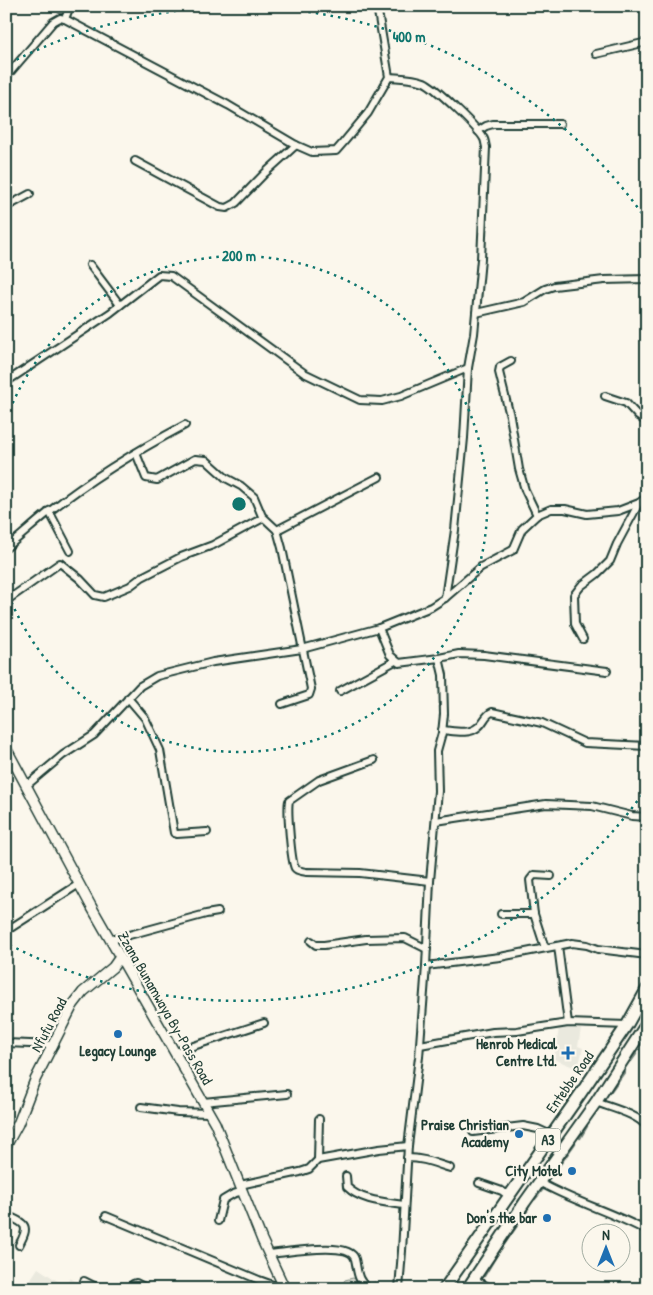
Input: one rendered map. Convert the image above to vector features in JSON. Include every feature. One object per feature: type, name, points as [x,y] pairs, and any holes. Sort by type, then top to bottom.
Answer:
[{"type":"main road","name":"Entebbe Road","points":[[444,1289],[627,1025],[647,989]]},
{"type":"main road","name":"Entebbe Road","points":[[467,1289],[596,1102],[647,1022]]},
{"type":"street","points":[[66,19],[70,6]]},
{"type":"street","points":[[6,77],[53,22],[60,18],[66,19],[228,105],[296,145],[312,152],[328,152],[336,150],[368,113],[389,77],[377,6]]},
{"type":"street","points":[[596,54],[647,42]]},
{"type":"street","points":[[389,77],[416,80],[436,89],[478,131],[484,140],[486,158],[481,259],[474,334],[468,368],[464,438],[455,530],[446,598]]},
{"type":"street","points":[[478,131],[493,124],[560,124]]},
{"type":"street","points":[[135,161],[220,207],[227,208],[236,203],[296,145]]},
{"type":"street","points":[[6,207],[30,194]]},
{"type":"street","points":[[90,265],[120,305]]},
{"type":"street","points":[[6,382],[120,305],[160,275],[170,276],[304,373],[360,400],[382,401],[401,396],[468,368]]},
{"type":"street","points":[[476,313],[524,302],[545,289],[554,286],[604,280],[647,279]]},
{"type":"street","points":[[511,361],[502,365],[499,372],[510,416],[519,469],[525,490],[537,515]]},
{"type":"street","points":[[605,396],[626,402],[638,416],[647,422]]},
{"type":"street","points":[[6,548],[77,490],[185,425]]},
{"type":"street","points":[[136,453],[146,478],[150,480],[157,480],[175,468],[195,459],[206,460],[226,478],[242,486],[254,497],[263,518],[277,530],[311,692],[282,704]]},
{"type":"street","points":[[277,530],[379,477]]},
{"type":"street","points":[[26,786],[63,755],[94,734],[140,686],[157,676],[213,662],[302,648],[379,628],[431,607],[446,598],[481,567],[513,550],[522,529],[537,515],[551,510],[566,510],[587,514],[618,511],[639,503],[647,496]]},
{"type":"street","points":[[583,639],[575,624],[574,595],[581,586],[610,561],[639,503]]},
{"type":"street","points":[[49,511],[70,551]]},
{"type":"street","points":[[6,601],[60,563],[80,579],[95,595],[104,597],[130,586],[142,577],[181,557],[213,545],[263,518]]},
{"type":"street","points":[[379,628],[390,655],[399,663],[405,664],[459,654],[484,655],[607,671]]},
{"type":"street","points":[[399,1289],[408,1146],[420,1045],[426,966],[430,881],[438,792],[438,751],[444,714],[443,674],[439,658]]},
{"type":"street","points":[[340,691],[395,661]]},
{"type":"street","points":[[128,698],[145,718],[160,750],[174,833],[207,832]]},
{"type":"street","points":[[442,730],[469,732],[478,727],[488,714],[492,712],[542,723],[584,743],[647,746]]},
{"type":"street","name":"Zzana Bunamwaya By-Pass Road","points":[[7,751],[79,884],[209,1113],[285,1289]]},
{"type":"street","points":[[374,760],[319,780],[289,801],[292,855],[295,868],[298,871],[306,872],[360,873],[430,881]]},
{"type":"street","points":[[436,821],[546,804],[592,806],[632,816],[647,817]]},
{"type":"street","points":[[545,948],[534,914],[530,880],[534,874],[550,876]]},
{"type":"street","points":[[6,931],[79,884]]},
{"type":"street","points":[[111,940],[218,912]]},
{"type":"street","points":[[501,914],[534,914]]},
{"type":"street","points":[[310,941],[316,945],[324,945],[366,939],[405,938],[427,949]]},
{"type":"street","points":[[426,966],[500,957],[572,943],[647,956]]},
{"type":"street","points":[[558,946],[568,1023]]},
{"type":"street","name":"Nfufu Road","points":[[6,1146],[18,1124],[35,1080],[65,1020],[83,992],[113,967],[120,957]]},
{"type":"street","points":[[175,1052],[264,1023]]},
{"type":"street","points":[[420,1045],[493,1032],[517,1031],[568,1023],[627,1025]]},
{"type":"street","points":[[7,1045],[54,1045]]},
{"type":"street","points":[[203,1102],[287,1094]]},
{"type":"street","points":[[596,1102],[640,1120],[647,1127]]},
{"type":"street","points":[[141,1107],[178,1112],[209,1113]]},
{"type":"street","points":[[318,1160],[319,1119]]},
{"type":"street","points":[[473,1132],[523,1126],[538,1129],[551,1136]]},
{"type":"street","points":[[218,1221],[224,1200],[241,1188],[300,1172],[310,1168],[318,1160],[408,1146]]},
{"type":"street","points":[[407,1158],[430,1160],[450,1168]]},
{"type":"street","points":[[346,1176],[347,1187],[352,1192],[378,1201],[404,1204]]},
{"type":"street","points":[[540,1182],[556,1192],[630,1222],[647,1231]]},
{"type":"street","points":[[479,1183],[502,1191],[509,1196]]},
{"type":"street","points":[[6,1215],[23,1223],[25,1227],[26,1232],[19,1245]]},
{"type":"street","points":[[106,1216],[285,1289]]},
{"type":"street","points":[[269,1254],[335,1248],[350,1252],[355,1256],[357,1275],[370,1289]]},
{"type":"street","points":[[474,1279],[492,1289]]},
{"type":"street","points":[[84,1281],[100,1289]]},
{"type":"street","points":[[129,1289],[136,1283],[148,1289]]},
{"type":"shaded area","name":"Henrob Medical Centre Ltd.","points":[[559,1028],[581,1029],[578,1046],[583,1048],[578,1069],[554,1059]]},
{"type":"shaded area","points":[[38,1268],[65,1286],[70,1278],[82,1285],[81,1289],[24,1289]]},
{"type":"shaded area","points":[[353,1278],[368,1284],[375,1282],[380,1289],[345,1289],[342,1284],[345,1280]]},
{"type":"waterway","points":[[642,1045],[647,1045]]},
{"type":"waterway","points":[[631,1061],[636,1054]]},
{"type":"waterway","points":[[610,1092],[625,1071]]},
{"type":"waterway","points":[[580,1138],[587,1126]]},
{"type":"waterway","points":[[558,1167],[575,1143]]},
{"type":"waterway","points":[[535,1199],[543,1189]]},
{"type":"waterway","points":[[484,1276],[527,1211]]},
{"type":"place","name":"Legacy Lounge","points":[[118,1034]]},
{"type":"place","name":"Henrob Medical Centre Ltd.","points":[[568,1053]]},
{"type":"place","name":"Praise Christian Academy","points":[[519,1134]]},
{"type":"place","name":"City Motel","points":[[572,1171]]},
{"type":"place","name":"Don's the bar","points":[[547,1218]]}]
